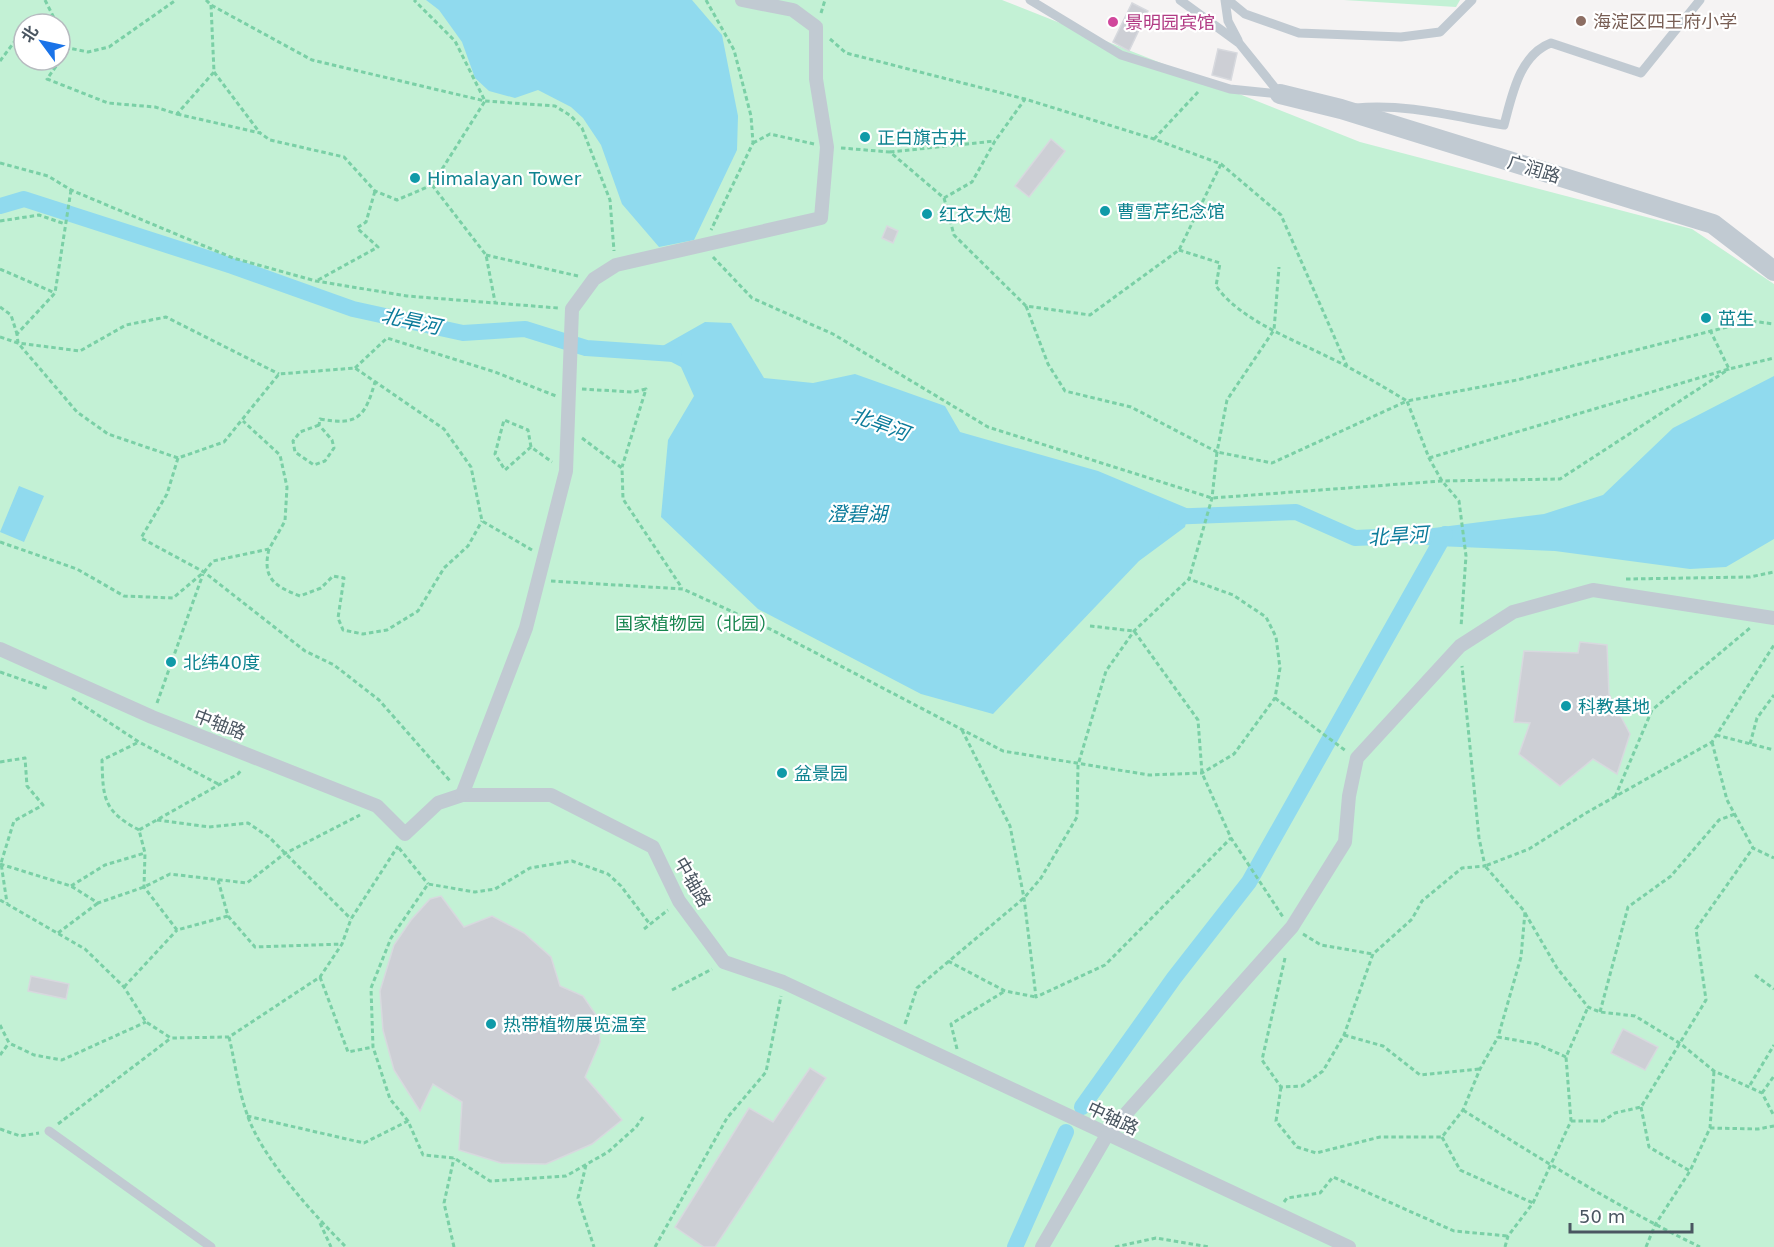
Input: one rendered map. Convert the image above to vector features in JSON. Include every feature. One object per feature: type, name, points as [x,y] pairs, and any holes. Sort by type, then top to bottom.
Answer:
[{"type":"street","points":[[462,795],[526,628],[566,471],[572,309],[594,279],[616,265],[703,247],[821,218],[827,147],[816,79],[816,27],[793,10],[742,0]]},
{"type":"street","name":"广润路","points":[[1280,93],[1713,224],[1774,271]]},
{"type":"street","points":[[1042,1247],[1107,1135],[1292,927],[1345,842],[1349,796],[1357,758],[1460,646],[1513,612],[1593,590],[1769,617]]},
{"type":"street","name":"中轴路","points":[[0,649],[152,717],[377,806],[405,834],[438,803],[462,795],[551,795],[653,847],[680,901],[724,962],[784,982],[1349,1247]]},
{"type":"lane","points":[[1030,0],[1121,55],[1230,89],[1280,93]]},
{"type":"lane","points":[[1180,0],[1239,43]]},
{"type":"lane","points":[[1227,0],[1228,21],[1239,43],[1280,93]]},
{"type":"lane","points":[[1227,0],[1245,14],[1299,33],[1401,37],[1440,32],[1472,0]]},
{"type":"lane","points":[[1341,110],[1374,106],[1504,125],[1516,82],[1539,47],[1551,43],[1641,73],[1700,0]]},
{"type":"lane","points":[[49,1131],[211,1247]]},
{"type":"path","points":[[72,49],[88,52],[109,47],[176,0]]},
{"type":"path","points":[[207,0],[210,5],[214,72],[260,133],[270,140],[344,157],[375,192],[397,200],[432,185],[485,101]]},
{"type":"path","points":[[414,0],[455,41],[485,101]]},
{"type":"path","points":[[706,0],[734,50],[751,116],[753,143],[703,247],[752,298],[833,334],[988,427],[1212,498],[1442,481],[1560,479],[1729,369]]},
{"type":"path","points":[[210,5],[312,60],[485,101],[555,106],[571,116],[582,128],[610,200],[616,265]]},
{"type":"path","points":[[816,27],[846,53],[1025,99],[1154,139],[1221,164],[1281,215],[1347,366]]},
{"type":"path","points":[[0,61],[12,45]]},
{"type":"path","points":[[52,72],[47,79],[108,103],[155,108],[260,133]]},
{"type":"path","points":[[177,114],[214,72]]},
{"type":"path","points":[[1154,139],[1206,83]]},
{"type":"path","points":[[944,198],[972,182],[995,141],[1025,99]]},
{"type":"path","points":[[753,143],[770,134],[827,147],[890,152],[995,141]]},
{"type":"path","points":[[890,152],[944,198],[954,235],[1026,306],[1048,364],[1065,391],[1131,407],[1217,452],[1272,463],[1407,401],[1517,380],[1751,321],[1774,324]]},
{"type":"path","points":[[0,163],[48,176],[71,190],[233,258],[316,280],[407,296],[572,309]]},
{"type":"path","points":[[1026,306],[1090,315],[1179,250],[1221,164]]},
{"type":"path","points":[[432,185],[486,255],[495,302]]},
{"type":"path","points":[[17,334],[55,293],[71,190]]},
{"type":"path","points":[[316,280],[378,247],[357,228],[366,222],[375,192]]},
{"type":"path","points":[[0,221],[39,215],[65,224]]},
{"type":"path","points":[[1179,250],[1220,263],[1216,286],[1224,297],[1274,330],[1347,366],[1407,401],[1429,458],[1442,481],[1459,501],[1466,556],[1460,646],[1479,838],[1485,866],[1525,912],[1557,968],[1588,1007],[1600,1012],[1635,1016],[1681,1044],[1714,1071],[1750,1085],[1762,1093],[1774,1116]]},
{"type":"path","points":[[486,255],[594,279]]},
{"type":"path","points":[[900,1037],[917,988],[1024,898],[1041,878],[1077,817],[1078,765],[1106,671],[1134,631],[1189,579],[1212,498],[1217,452],[1227,400],[1274,330],[1279,267]]},
{"type":"path","points":[[0,269],[55,293]]},
{"type":"path","points":[[0,307],[11,315],[18,343],[76,412],[108,434],[178,458],[224,442],[279,374]]},
{"type":"path","points":[[0,336],[18,343],[80,351],[126,326],[166,317],[279,374],[355,368],[387,338],[568,394],[633,392],[646,389],[622,468],[623,499],[683,589]]},
{"type":"path","points":[[1710,330],[1729,369]]},
{"type":"path","points":[[1429,458],[1729,369],[1774,358]]},
{"type":"path","points":[[243,421],[280,455],[287,486],[285,521],[269,549],[266,563],[270,579],[281,589],[300,596],[321,588],[333,576],[344,578],[338,618],[343,630],[363,634],[387,630],[418,611],[444,568],[468,546],[483,521],[471,466],[444,429],[355,368]]},
{"type":"path","points":[[319,425],[320,419],[346,421],[358,418],[368,409],[375,382]]},
{"type":"path","points":[[531,447],[505,470],[495,454],[504,420],[528,430],[531,447],[566,471]]},
{"type":"path","points":[[319,425],[332,440],[334,448],[325,461],[314,465],[295,452],[293,441],[300,432],[319,425]]},
{"type":"path","points":[[568,428],[622,468]]},
{"type":"path","points":[[178,458],[167,494],[141,538],[204,572],[305,651],[334,665],[380,700],[462,795]]},
{"type":"path","points":[[483,521],[544,558]]},
{"type":"path","points":[[0,542],[77,569],[124,596],[173,598],[204,572],[213,561],[269,549]]},
{"type":"path","points":[[152,717],[204,572]]},
{"type":"path","points":[[1620,581],[1629,578],[1750,577],[1774,572]]},
{"type":"path","points":[[538,580],[683,589],[772,630],[1003,752],[1149,775],[1202,773],[1234,754],[1275,698],[1280,668],[1276,637],[1266,617],[1233,595],[1189,579]]},
{"type":"path","points":[[1614,798],[1652,710],[1769,617]]},
{"type":"path","points":[[1090,626],[1134,631],[1198,720],[1202,773],[1232,840],[1292,927],[1321,945],[1373,954]]},
{"type":"path","points":[[1281,1087],[1302,1086],[1323,1071],[1344,1035],[1373,954],[1412,919],[1422,901],[1448,877],[1462,868],[1485,866],[1529,849],[1712,742],[1774,645]]},
{"type":"path","points":[[0,672],[56,691]]},
{"type":"path","points":[[1750,744],[1757,718],[1774,694]]},
{"type":"path","points":[[67,695],[139,742],[220,784]]},
{"type":"path","points":[[1275,698],[1357,758]]},
{"type":"path","points":[[961,729],[1010,826],[1024,898],[1036,997]]},
{"type":"path","points":[[1716,735],[1774,750]]},
{"type":"path","points":[[139,742],[102,760],[103,794],[118,819],[139,830],[145,853],[144,887],[177,930]]},
{"type":"path","points":[[1712,742],[1727,800],[1754,848],[1774,858]]},
{"type":"path","points":[[139,830],[238,774],[252,755]]},
{"type":"path","points":[[0,762],[25,758],[27,786],[43,805],[14,821],[1,863],[7,903]]},
{"type":"path","points":[[58,933],[99,903],[144,887],[170,874],[247,882],[284,854],[377,806]]},
{"type":"path","points":[[1600,1012],[1628,907],[1671,876],[1719,820],[1735,814]]},
{"type":"path","points":[[156,820],[208,826],[248,823],[269,837],[351,919]]},
{"type":"path","points":[[0,900],[85,949],[124,987],[146,1022],[171,1038],[229,1037],[320,977],[342,944],[351,919],[405,834]]},
{"type":"path","points":[[948,961],[1005,991],[1036,997],[1105,965],[1232,840]]},
{"type":"path","points":[[398,847],[428,884],[475,892],[495,888],[530,868],[572,861],[608,874],[621,886],[649,923]]},
{"type":"path","points":[[1690,1171],[1649,1147],[1641,1107],[1706,1000],[1696,929],[1754,848]]},
{"type":"path","points":[[71,886],[105,865],[145,853]]},
{"type":"path","points":[[1,863],[71,886],[99,903]]},
{"type":"path","points":[[218,879],[228,916],[255,946],[342,944]]},
{"type":"path","points":[[428,884],[391,938],[371,987],[373,1047],[390,1099],[408,1121],[423,1155],[454,1158],[490,1181],[566,1176],[608,1152],[636,1128],[643,1117]]},
{"type":"path","points":[[644,929],[680,901]]},
{"type":"path","points":[[1442,1137],[1463,1110],[1480,1069],[1498,1037],[1521,957],[1525,912]]},
{"type":"path","points":[[124,987],[177,930],[228,916]]},
{"type":"path","points":[[1292,927],[1262,1060],[1281,1087],[1276,1120],[1297,1147],[1316,1153],[1380,1137],[1442,1137]]},
{"type":"path","points":[[672,990],[724,962]]},
{"type":"path","points":[[1755,975],[1774,989]]},
{"type":"path","points":[[320,977],[348,1052],[373,1047]]},
{"type":"path","points":[[655,1247],[727,1118],[766,1072],[784,982]]},
{"type":"path","points":[[960,1065],[951,1024],[1005,991]]},
{"type":"path","points":[[1505,1247],[1508,1236],[1533,1203],[1571,1121],[1566,1057],[1588,1007]]},
{"type":"path","points":[[0,1025],[9,1043],[34,1055],[62,1060],[146,1022]]},
{"type":"path","points":[[1344,1035],[1383,1046],[1420,1075],[1480,1069]]},
{"type":"path","points":[[229,1037],[247,1116],[274,1164],[320,1221],[346,1247]]},
{"type":"path","points":[[1498,1037],[1537,1044],[1566,1057]]},
{"type":"path","points":[[0,1129],[20,1136],[49,1131],[171,1038]]},
{"type":"path","points":[[0,1055],[9,1043]]},
{"type":"path","points":[[1750,1085],[1774,1045]]},
{"type":"path","points":[[1646,1247],[1654,1225],[1690,1171],[1710,1128],[1714,1071]]},
{"type":"path","points":[[1762,1093],[1774,1076]]},
{"type":"path","points":[[1571,1121],[1603,1121],[1615,1113],[1641,1107]]},
{"type":"path","points":[[1463,1110],[1550,1165],[1654,1225],[1700,1247]]},
{"type":"path","points":[[247,1116],[364,1143],[408,1121]]},
{"type":"path","points":[[1710,1128],[1758,1129],[1774,1126]]},
{"type":"path","points":[[1442,1137],[1460,1170],[1533,1203]]},
{"type":"path","points":[[454,1158],[444,1203],[454,1247]]},
{"type":"path","points":[[586,1165],[578,1198],[594,1247]]},
{"type":"path","points":[[1276,1214],[1287,1198],[1320,1193],[1334,1177],[1454,1231],[1508,1236]]},
{"type":"path","points":[[320,1221],[331,1247]]},
{"type":"path","points":[[1115,1247],[1156,1238],[1210,1247]]},
{"type":"green space","name":"国家植物园（北园）","points":[[0,0],[1002,0],[1360,142],[1692,229],[1774,284],[1774,1247],[0,1247]]},
{"type":"green space","points":[[1344,0],[1460,0],[1456,7]]},
{"type":"water","points":[[426,0],[692,0],[722,35],[738,116],[737,150],[694,240],[659,247],[622,204],[601,145],[583,118],[571,107],[538,90],[515,98],[489,91],[475,78],[462,42],[439,10]]},
{"type":"water","name":"澄碧湖","points":[[705,322],[731,323],[764,378],[813,383],[855,374],[945,406],[960,432],[1098,471],[1189,509],[1185,527],[1139,561],[993,714],[921,694],[758,609],[661,517],[668,440],[694,396],[681,367],[652,352]]},
{"type":"water","points":[[1774,376],[1774,539],[1726,567],[1690,569],[1555,551],[1437,546],[1355,538],[1544,514],[1603,495],[1673,428]]},
{"type":"water","points":[[19,486],[44,496],[24,542],[0,532]]},
{"type":"building","points":[[1132,3],[1148,11],[1129,51],[1113,42]]},
{"type":"building","points":[[1218,49],[1237,53],[1231,80],[1212,75]]},
{"type":"building","points":[[1051,139],[1065,151],[1029,197],[1015,186]]},
{"type":"building","points":[[887,226],[898,231],[893,243],[882,238]]},
{"type":"building","name":"科教基地","points":[[1580,642],[1607,645],[1609,694],[1630,734],[1617,774],[1593,759],[1560,786],[1519,754],[1530,723],[1514,722],[1524,651],[1578,653]]},
{"type":"building","name":"热带植物展览温室","points":[[441,896],[464,927],[492,916],[524,933],[551,957],[560,986],[583,996],[598,1018],[600,1042],[585,1077],[622,1120],[592,1144],[546,1164],[501,1163],[459,1150],[462,1102],[433,1084],[420,1111],[394,1070],[383,1030],[380,991],[394,945],[411,920],[430,899]]},
{"type":"building","points":[[31,976],[69,984],[66,999],[28,991]]},
{"type":"building","points":[[1623,1029],[1658,1047],[1645,1070],[1611,1053]]},
{"type":"building","points":[[810,1068],[826,1078],[715,1247],[704,1247],[675,1227],[749,1108],[773,1122]]},
{"type":"waterway","name":"北旱河","points":[[0,206],[24,199],[232,266],[353,309],[463,333],[525,329],[586,348],[674,354]]},
{"type":"waterway","name":"北旱河","points":[[1166,517],[1296,512],[1355,538],[1378,537]]},
{"type":"waterway","points":[[1082,1107],[1174,978],[1249,882],[1445,534]]},
{"type":"waterway","points":[[1015,1247],[1066,1132]]},
{"type":"place","name":"海淀区四王府小学","points":[[1581,21]]},
{"type":"place","name":"景明园宾馆","points":[[1113,22]]},
{"type":"place","name":"正白旗古井","points":[[865,137]]},
{"type":"place","name":"Himalayan Tower","points":[[415,178]]},
{"type":"place","name":"曹雪芹纪念馆","points":[[1105,211]]},
{"type":"place","name":"红衣大炮","points":[[927,214]]},
{"type":"place","name":"茁生","points":[[1706,318]]},
{"type":"place","name":"北纬40度","points":[[171,662]]},
{"type":"place","name":"科教基地","points":[[1566,706]]},
{"type":"place","name":"盆景园","points":[[782,773]]},
{"type":"place","name":"热带植物展览温室","points":[[491,1024]]}]
